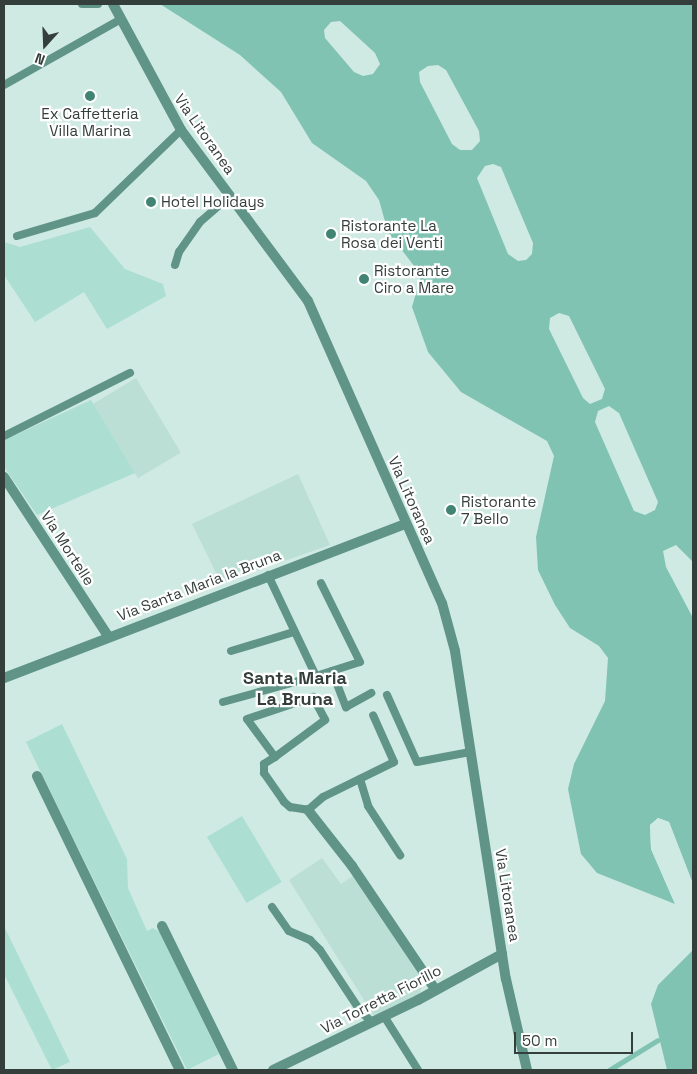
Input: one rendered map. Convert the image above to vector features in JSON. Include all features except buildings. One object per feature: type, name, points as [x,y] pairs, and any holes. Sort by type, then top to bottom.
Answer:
[{"type":"street","name":"Via Litoranea","points":[[113,4],[181,130],[308,301],[405,524],[442,603],[450,632],[502,954],[527,1070]]},
{"type":"street","name":"Via Mortelle","points":[[4,477],[108,636]]},
{"type":"street","name":"Via Santa Maria la Bruna","points":[[4,678],[108,636],[405,524]]},
{"type":"street","points":[[37,776],[180,1070]]},
{"type":"street","points":[[308,810],[352,866],[435,989]]},
{"type":"street","points":[[162,926],[233,1070]]},
{"type":"street","name":"Via Torretta Fiorillo","points":[[273,1070],[384,1016],[502,954]]},
{"type":"lane","points":[[82,4],[98,4]]},
{"type":"lane","points":[[4,85],[121,20]]},
{"type":"lane","points":[[17,236],[95,213],[181,130]]},
{"type":"lane","points":[[175,266],[179,252],[200,222],[230,196]]},
{"type":"lane","points":[[4,436],[130,373]]},
{"type":"lane","points":[[268,575],[316,676]]},
{"type":"lane","points":[[223,702],[360,662],[322,583]]},
{"type":"lane","points":[[231,651],[294,632]]},
{"type":"lane","points":[[332,671],[346,707],[371,693]]},
{"type":"lane","points":[[387,695],[416,762],[470,752]]},
{"type":"lane","points":[[275,757],[247,719],[313,697],[325,720],[275,757],[264,764],[264,773],[284,802],[290,807],[308,810],[323,797],[394,762],[373,715]]},
{"type":"lane","points":[[360,779],[368,806],[400,855]]},
{"type":"lane","points":[[272,907],[290,931],[310,940],[320,950],[360,1012],[372,1022]]},
{"type":"lane","points":[[384,1016],[418,1070]]},
{"type":"shaded area","points":[[160,4],[693,4],[693,884],[669,822],[658,818],[650,825],[651,849],[675,904],[597,873],[581,854],[568,789],[574,764],[605,701],[608,658],[599,646],[570,628],[555,605],[538,570],[536,537],[554,456],[547,441],[461,392],[428,352],[412,307],[421,275],[388,232],[379,200],[366,181],[312,143],[281,92],[240,55]]},
{"type":"shaded area","points":[[90,227],[125,269],[163,284],[166,296],[107,329],[84,292],[35,322],[4,275],[4,242],[20,247]]},
{"type":"shaded area","points":[[136,378],[181,453],[138,478],[93,404]]},
{"type":"shaded area","points":[[91,400],[135,473],[37,515],[4,467],[4,440]]},
{"type":"shaded area","points":[[298,474],[330,545],[221,583],[192,524]]},
{"type":"shaded area","points":[[62,724],[127,859],[128,888],[147,931],[153,928],[160,932],[219,1054],[187,1070],[26,742]]},
{"type":"shaded area","points":[[242,816],[282,882],[247,903],[207,837]]},
{"type":"shaded area","points":[[322,858],[341,884],[354,875],[424,981],[419,995],[374,1016],[289,880]]},
{"type":"shaded area","points":[[4,926],[70,1062],[52,1070],[4,974]]},
{"type":"shaded area","points":[[693,950],[693,1070],[667,1070],[651,1004],[658,985]]},
{"type":"pier","points":[[340,21],[375,53],[380,64],[373,74],[363,76],[354,72],[325,38],[324,30],[331,22]]},
{"type":"pier","points":[[438,65],[446,70],[479,131],[480,141],[472,150],[460,150],[452,144],[420,82],[419,72],[428,66]]},
{"type":"pier","points":[[493,164],[501,167],[533,243],[532,254],[526,260],[518,261],[508,254],[477,178],[485,166]]},
{"type":"pier","points":[[559,313],[569,316],[605,389],[602,399],[590,404],[583,398],[549,329],[550,318]]},
{"type":"pier","points":[[609,406],[619,413],[658,502],[655,510],[645,515],[634,511],[595,422],[598,411]]},
{"type":"pier","points":[[676,545],[693,562],[693,618],[666,567],[663,551]]},
{"type":"pier","points":[[658,818],[669,822],[693,884],[686,874],[667,824],[659,821],[653,826],[654,848],[676,906],[651,849],[650,825]]},
{"type":"waterway","points":[[609,1070],[658,1040]]},
{"type":"place","name":"Ex Caffetteria Villa Marina","points":[[90,96]]},
{"type":"place","name":"Hotel Holidays","points":[[151,202]]},
{"type":"place","name":"Ristorante La Rosa dei Venti","points":[[331,234]]},
{"type":"place","name":"Ristorante Ciro a Mare","points":[[364,279]]},
{"type":"place","name":"Ristorante 7 Bello","points":[[451,510]]},
{"type":"district","name":"Santa Maria La Bruna","points":[[295,690]]}]
